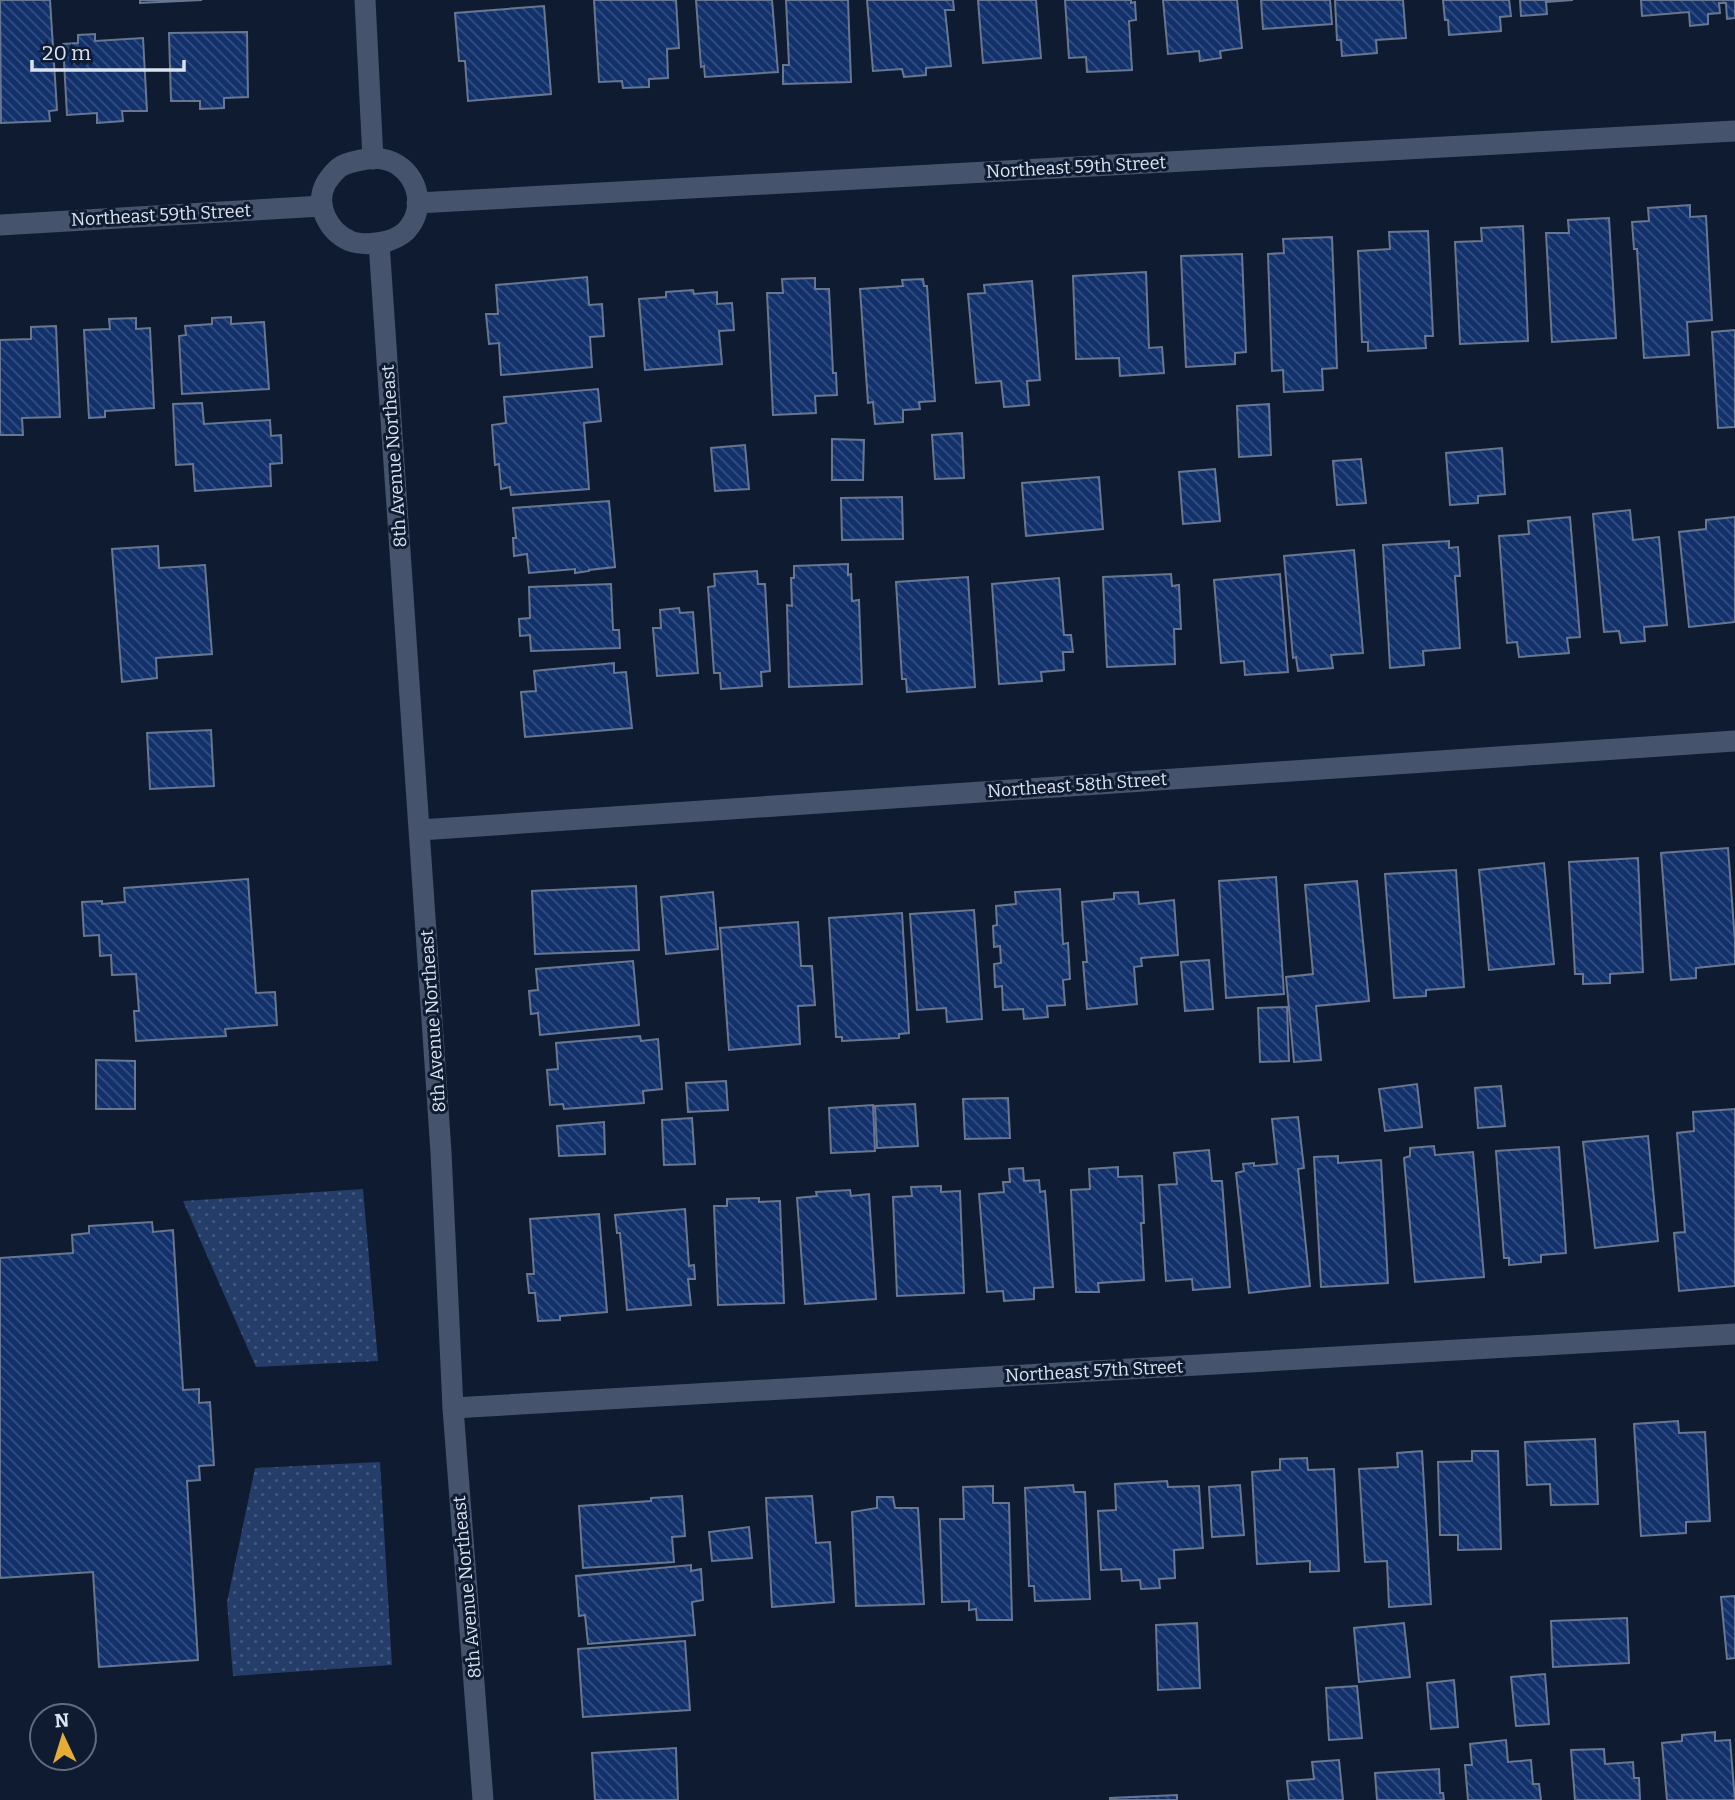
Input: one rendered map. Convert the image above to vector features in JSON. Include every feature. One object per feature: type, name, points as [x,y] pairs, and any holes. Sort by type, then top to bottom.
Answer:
[{"type":"street","points":[[365,0],[373,159]]},
{"type":"street","name":"Northeast 59th Street","points":[[417,203],[1735,131]]},
{"type":"street","points":[[366,159],[382,159],[406,171],[415,184],[417,203],[416,214],[410,227],[398,237],[379,243],[351,241],[327,222],[322,206],[323,188],[340,167],[366,159]]},
{"type":"street","name":"Northeast 59th Street","points":[[0,225],[322,206]]},
{"type":"street","name":"8th Avenue Northeast","points":[[379,243],[441,1152],[453,1408],[483,1800]]},
{"type":"street","name":"Northeast 58th Street","points":[[420,830],[1735,741]]},
{"type":"street","name":"Northeast 57th Street","points":[[453,1408],[1735,1334]]},
{"type":"shaded area","points":[[363,1189],[378,1361],[256,1367],[183,1201]]},
{"type":"shaded area","points":[[380,1462],[392,1665],[233,1676],[227,1602],[255,1468]]},
{"type":"building","points":[[0,0],[50,0],[57,110],[49,111],[50,121],[1,123]]},
{"type":"building","points":[[140,0],[202,0],[140,3]]},
{"type":"building","points":[[594,0],[676,0],[679,48],[667,49],[668,78],[649,79],[649,87],[623,88],[622,81],[599,82]]},
{"type":"building","points":[[696,0],[772,0],[778,72],[705,77],[704,66],[701,67]]},
{"type":"building","points":[[786,0],[848,0],[851,82],[783,84],[783,65],[789,65]]},
{"type":"building","points":[[867,0],[953,0],[954,10],[945,10],[951,66],[926,68],[926,75],[904,77],[902,69],[873,71]]},
{"type":"building","points":[[978,0],[1036,0],[1041,58],[983,63]]},
{"type":"building","points":[[1065,0],[1135,2],[1136,20],[1129,21],[1132,70],[1087,72],[1086,57],[1069,58]]},
{"type":"building","points":[[1163,0],[1237,0],[1242,48],[1220,51],[1221,58],[1200,61],[1199,51],[1168,54]]},
{"type":"building","points":[[1261,0],[1330,0],[1332,24],[1263,29]]},
{"type":"building","points":[[1335,0],[1403,0],[1406,38],[1376,40],[1377,53],[1342,56],[1341,40],[1337,40]]},
{"type":"building","points":[[1443,0],[1509,0],[1511,16],[1500,17],[1501,31],[1449,35]]},
{"type":"building","points":[[1520,0],[1573,0],[1546,2],[1547,14],[1521,16]]},
{"type":"building","points":[[1641,0],[1735,0],[1735,18],[1727,19],[1726,3],[1719,3],[1720,13],[1708,14],[1708,24],[1690,26],[1689,12],[1642,16]]},
{"type":"building","points":[[544,6],[551,94],[468,101],[465,61],[459,61],[455,13]]},
{"type":"building","points":[[247,32],[248,97],[224,98],[224,108],[200,109],[200,101],[171,101],[169,33]]},
{"type":"building","points":[[95,34],[95,41],[143,38],[147,111],[122,111],[123,121],[97,123],[97,113],[67,115],[63,44],[78,43],[78,35]]},
{"type":"building","points":[[1690,205],[1690,217],[1706,216],[1712,320],[1687,322],[1689,355],[1644,358],[1637,249],[1634,249],[1632,222],[1649,221],[1648,208]]},
{"type":"building","points":[[1609,218],[1616,338],[1552,342],[1546,233],[1569,233],[1568,220]]},
{"type":"building","points":[[1523,226],[1528,341],[1460,344],[1455,242],[1482,241],[1481,228]]},
{"type":"building","points":[[1428,231],[1433,336],[1425,336],[1426,348],[1368,351],[1368,342],[1362,342],[1358,251],[1390,249],[1389,232]]},
{"type":"building","points":[[1332,237],[1337,368],[1322,369],[1323,390],[1284,392],[1283,370],[1272,371],[1268,254],[1284,253],[1283,239]]},
{"type":"building","points":[[1242,254],[1246,352],[1235,353],[1235,364],[1186,367],[1181,256]]},
{"type":"building","points":[[1146,272],[1149,348],[1162,347],[1164,373],[1120,376],[1119,358],[1076,359],[1073,276]]},
{"type":"building","points":[[587,277],[589,305],[602,304],[604,336],[590,337],[592,367],[501,375],[499,343],[489,344],[486,314],[498,314],[496,285]]},
{"type":"building","points":[[815,278],[815,289],[829,289],[833,373],[836,373],[837,395],[815,396],[816,413],[773,415],[767,293],[783,293],[782,279]]},
{"type":"building","points":[[923,279],[924,286],[927,286],[935,401],[919,402],[920,409],[903,410],[903,422],[875,424],[873,402],[868,403],[860,289],[903,286],[902,280]]},
{"type":"building","points":[[1032,281],[1040,380],[1027,381],[1029,405],[1004,407],[1001,381],[976,383],[968,294],[985,293],[984,285]]},
{"type":"building","points":[[693,290],[694,294],[717,292],[717,304],[732,303],[734,330],[719,331],[722,364],[645,370],[639,299],[666,297],[666,292]]},
{"type":"building","points":[[231,317],[231,324],[264,322],[269,389],[182,394],[179,336],[186,335],[185,326],[212,324],[212,318]]},
{"type":"building","points":[[136,318],[136,329],[150,328],[154,408],[105,411],[105,417],[89,418],[84,330],[110,329],[109,319]]},
{"type":"building","points":[[56,326],[60,417],[22,418],[23,435],[0,435],[0,340],[31,339],[31,327]]},
{"type":"building","points":[[1735,330],[1735,427],[1718,428],[1712,332]]},
{"type":"building","points":[[598,389],[601,421],[584,423],[589,489],[511,495],[510,487],[501,489],[499,464],[495,465],[492,425],[506,423],[504,397]]},
{"type":"building","points":[[202,403],[204,424],[270,420],[271,436],[281,435],[282,463],[270,464],[271,486],[195,491],[193,464],[176,465],[173,404]]},
{"type":"building","points":[[1269,404],[1271,455],[1239,457],[1237,406]]},
{"type":"building","points":[[962,433],[964,478],[935,479],[932,435]]},
{"type":"building","points":[[832,439],[864,440],[863,480],[832,480]]},
{"type":"building","points":[[745,445],[749,489],[715,491],[711,448]]},
{"type":"building","points":[[1502,448],[1505,494],[1478,496],[1478,503],[1450,505],[1446,453]]},
{"type":"building","points":[[1361,459],[1366,503],[1337,505],[1333,461]]},
{"type":"building","points":[[1215,469],[1220,521],[1183,524],[1179,472]]},
{"type":"building","points":[[1099,477],[1103,529],[1026,536],[1022,483]]},
{"type":"building","points":[[902,497],[903,539],[842,540],[841,498]]},
{"type":"building","points":[[609,501],[615,567],[575,573],[575,569],[529,573],[527,554],[514,556],[513,538],[516,538],[513,508]]},
{"type":"building","points":[[1630,510],[1633,540],[1659,537],[1667,625],[1644,627],[1645,641],[1621,643],[1619,631],[1604,632],[1593,514]]},
{"type":"building","points":[[1570,517],[1580,637],[1567,638],[1569,653],[1519,657],[1517,642],[1507,643],[1499,536],[1529,534],[1528,521]]},
{"type":"building","points":[[1735,517],[1735,622],[1689,627],[1679,532],[1706,529],[1706,520]]},
{"type":"building","points":[[1449,541],[1449,548],[1458,547],[1460,576],[1455,576],[1460,648],[1423,651],[1424,665],[1390,668],[1383,545]]},
{"type":"building","points":[[158,546],[159,568],[205,565],[212,654],[156,658],[157,678],[122,682],[112,549]]},
{"type":"building","points":[[1354,550],[1363,653],[1331,655],[1333,668],[1298,671],[1296,657],[1293,658],[1284,556]]},
{"type":"building","points":[[848,564],[852,601],[859,600],[862,684],[789,687],[787,605],[792,606],[791,578],[794,578],[794,566]]},
{"type":"building","points":[[757,571],[758,584],[765,584],[770,671],[761,672],[762,686],[721,689],[720,673],[714,673],[708,587],[715,586],[714,574]]},
{"type":"building","points":[[1171,574],[1172,586],[1179,585],[1181,629],[1174,629],[1175,664],[1107,667],[1103,577]]},
{"type":"building","points":[[1280,574],[1288,672],[1245,675],[1244,661],[1221,663],[1214,580]]},
{"type":"building","points":[[968,577],[975,687],[907,692],[906,679],[902,679],[896,582]]},
{"type":"building","points":[[1059,578],[1064,635],[1071,635],[1073,652],[1063,652],[1064,670],[1041,672],[1042,681],[999,684],[992,584]]},
{"type":"building","points":[[611,584],[613,630],[619,630],[620,648],[531,651],[530,635],[520,636],[519,619],[530,618],[529,587]]},
{"type":"building","points":[[679,608],[680,613],[693,612],[698,673],[657,676],[653,628],[661,628],[660,610]]},
{"type":"building","points":[[614,663],[614,673],[626,672],[632,728],[525,737],[521,692],[536,691],[534,671]]},
{"type":"building","points":[[211,730],[214,786],[150,789],[147,733]]},
{"type":"building","points":[[1728,848],[1735,964],[1696,968],[1696,978],[1671,980],[1661,853]]},
{"type":"building","points":[[1638,858],[1643,972],[1610,974],[1610,983],[1583,984],[1583,974],[1575,974],[1569,862]]},
{"type":"building","points":[[1544,863],[1554,964],[1489,970],[1479,870]]},
{"type":"building","points":[[1456,870],[1464,987],[1426,990],[1426,996],[1394,998],[1385,874]]},
{"type":"building","points":[[1276,877],[1284,994],[1226,998],[1219,881]]},
{"type":"building","points":[[248,879],[256,993],[275,992],[277,1025],[225,1029],[226,1036],[136,1041],[134,1011],[139,1011],[136,974],[112,975],[111,955],[100,956],[99,935],[84,936],[82,902],[125,902],[124,888]]},
{"type":"building","points":[[1357,881],[1369,1001],[1316,1006],[1321,1060],[1294,1062],[1286,977],[1313,974],[1305,885]]},
{"type":"building","points":[[636,886],[639,950],[535,954],[532,891]]},
{"type":"building","points":[[1060,889],[1063,944],[1068,943],[1070,979],[1063,980],[1065,1005],[1047,1006],[1048,1017],[1024,1019],[1023,1009],[1003,1010],[1002,986],[995,987],[994,964],[1001,963],[1000,946],[994,947],[996,906],[1016,904],[1015,892]]},
{"type":"building","points":[[713,892],[718,949],[666,954],[661,897]]},
{"type":"building","points":[[1138,892],[1139,904],[1174,900],[1178,955],[1141,958],[1142,966],[1134,967],[1137,1004],[1087,1009],[1083,962],[1087,962],[1082,902],[1114,899],[1114,893]]},
{"type":"building","points":[[974,910],[982,1019],[947,1022],[946,1008],[917,1010],[910,914]]},
{"type":"building","points":[[902,913],[909,1033],[899,1034],[899,1038],[842,1041],[842,1037],[836,1037],[829,918]]},
{"type":"building","points":[[798,922],[801,966],[812,966],[815,1005],[798,1006],[800,1044],[729,1050],[720,928]]},
{"type":"building","points":[[1209,960],[1213,1009],[1185,1011],[1181,962]]},
{"type":"building","points":[[633,961],[639,1025],[540,1035],[538,1013],[531,1014],[529,991],[538,990],[536,969]]},
{"type":"building","points":[[1287,1007],[1289,1061],[1260,1062],[1258,1008]]},
{"type":"building","points":[[640,1036],[641,1041],[658,1039],[662,1089],[643,1091],[644,1103],[564,1109],[563,1104],[550,1105],[547,1070],[558,1069],[556,1043]]},
{"type":"building","points":[[96,1060],[135,1061],[135,1109],[96,1109]]},
{"type":"building","points":[[726,1081],[728,1110],[688,1112],[686,1083]]},
{"type":"building","points":[[1417,1084],[1422,1127],[1385,1131],[1379,1089]]},
{"type":"building","points":[[1501,1086],[1505,1126],[1478,1128],[1475,1088]]},
{"type":"building","points":[[1008,1098],[1010,1138],[965,1139],[963,1099]]},
{"type":"building","points":[[915,1104],[918,1146],[877,1148],[875,1106]]},
{"type":"building","points":[[873,1105],[875,1151],[831,1153],[829,1108]]},
{"type":"building","points":[[1735,1109],[1735,1286],[1679,1291],[1674,1233],[1685,1232],[1677,1133],[1694,1131],[1693,1112]]},
{"type":"building","points":[[1298,1117],[1304,1168],[1298,1169],[1310,1286],[1249,1293],[1236,1173],[1244,1171],[1243,1164],[1277,1164],[1272,1119]]},
{"type":"building","points":[[692,1118],[695,1164],[664,1165],[662,1120]]},
{"type":"building","points":[[604,1122],[605,1154],[559,1156],[557,1126]]},
{"type":"building","points":[[1648,1136],[1658,1241],[1595,1248],[1583,1142]]},
{"type":"building","points":[[1434,1146],[1435,1155],[1473,1152],[1484,1277],[1415,1282],[1404,1158],[1410,1156],[1410,1148]]},
{"type":"building","points":[[1559,1147],[1566,1253],[1541,1255],[1541,1262],[1509,1265],[1509,1258],[1504,1258],[1496,1151]]},
{"type":"building","points":[[1209,1150],[1212,1181],[1222,1181],[1230,1287],[1193,1290],[1192,1279],[1166,1281],[1159,1185],[1177,1184],[1174,1153]]},
{"type":"building","points":[[1338,1156],[1338,1163],[1381,1160],[1388,1283],[1321,1287],[1314,1157]]},
{"type":"building","points":[[1118,1167],[1118,1177],[1142,1176],[1144,1280],[1098,1283],[1099,1292],[1076,1292],[1071,1190],[1090,1189],[1089,1169]]},
{"type":"building","points":[[1023,1168],[1024,1181],[1039,1180],[1040,1192],[1045,1191],[1053,1287],[1034,1288],[1034,1299],[1004,1301],[1003,1291],[987,1292],[979,1194],[1004,1192],[1003,1182],[1010,1182],[1009,1169]]},
{"type":"building","points":[[941,1186],[941,1192],[960,1191],[964,1293],[897,1296],[893,1197],[912,1196],[911,1187]]},
{"type":"building","points":[[850,1190],[851,1196],[869,1194],[876,1299],[805,1304],[797,1198],[817,1196],[816,1192]]},
{"type":"building","points":[[759,1198],[759,1202],[780,1201],[784,1303],[718,1305],[714,1206],[727,1206],[727,1199]]},
{"type":"building","points":[[685,1209],[689,1266],[694,1265],[695,1279],[688,1279],[691,1305],[627,1310],[620,1233],[617,1233],[615,1215]]},
{"type":"building","points":[[599,1214],[607,1312],[560,1316],[560,1320],[538,1321],[535,1293],[529,1293],[527,1274],[534,1274],[530,1219]]},
{"type":"building","points":[[152,1222],[153,1232],[173,1230],[183,1390],[199,1389],[199,1403],[210,1402],[214,1465],[199,1466],[200,1480],[187,1481],[198,1660],[99,1667],[93,1572],[0,1578],[0,1258],[73,1253],[72,1235],[89,1233],[89,1226]]},
{"type":"building","points":[[1678,1421],[1679,1433],[1705,1432],[1710,1521],[1686,1522],[1686,1533],[1641,1536],[1634,1424]]},
{"type":"building","points":[[1595,1439],[1598,1504],[1551,1505],[1550,1484],[1527,1485],[1525,1442]]},
{"type":"building","points":[[1422,1451],[1431,1604],[1389,1607],[1387,1561],[1365,1562],[1359,1469],[1398,1467],[1397,1453]]},
{"type":"building","points":[[1472,1451],[1498,1451],[1501,1549],[1458,1550],[1458,1535],[1440,1535],[1438,1462],[1472,1461]]},
{"type":"building","points":[[1307,1458],[1308,1470],[1334,1469],[1339,1571],[1310,1572],[1310,1561],[1257,1564],[1252,1472],[1280,1470],[1280,1459]]},
{"type":"building","points":[[1167,1481],[1168,1487],[1199,1486],[1203,1548],[1174,1550],[1175,1578],[1159,1579],[1160,1588],[1141,1589],[1140,1580],[1122,1581],[1121,1569],[1101,1570],[1098,1511],[1116,1510],[1115,1484]]},
{"type":"building","points":[[1073,1485],[1074,1492],[1085,1492],[1090,1599],[1035,1601],[1034,1586],[1029,1586],[1025,1488]]},
{"type":"building","points":[[1240,1485],[1244,1535],[1212,1537],[1209,1487]]},
{"type":"building","points":[[993,1486],[993,1503],[1009,1503],[1012,1620],[977,1620],[976,1609],[969,1610],[969,1601],[942,1602],[940,1519],[964,1519],[963,1487]]},
{"type":"building","points":[[682,1496],[685,1536],[672,1537],[674,1562],[583,1568],[579,1506]]},
{"type":"building","points":[[812,1496],[816,1543],[830,1542],[834,1602],[772,1607],[766,1498]]},
{"type":"building","points":[[877,1497],[893,1497],[895,1508],[918,1508],[924,1604],[856,1606],[852,1512],[877,1508]]},
{"type":"building","points":[[749,1527],[752,1558],[712,1561],[709,1532]]},
{"type":"building","points":[[691,1565],[691,1571],[701,1569],[703,1600],[692,1602],[695,1635],[588,1644],[585,1615],[579,1616],[576,1576]]},
{"type":"building","points":[[1735,1596],[1735,1658],[1727,1659],[1721,1597]]},
{"type":"building","points":[[1627,1618],[1629,1663],[1553,1667],[1551,1621]]},
{"type":"building","points":[[1197,1623],[1200,1688],[1158,1690],[1156,1625]]},
{"type":"building","points":[[1404,1623],[1410,1677],[1359,1682],[1354,1628]]},
{"type":"building","points":[[685,1641],[690,1710],[583,1717],[578,1649]]},
{"type":"building","points":[[1545,1674],[1549,1724],[1516,1726],[1511,1677]]},
{"type":"building","points":[[1454,1680],[1458,1727],[1431,1729],[1427,1683]]},
{"type":"building","points":[[1357,1686],[1362,1738],[1329,1740],[1326,1688]]},
{"type":"building","points":[[1715,1732],[1715,1741],[1730,1740],[1735,1800],[1667,1800],[1662,1743],[1682,1741],[1682,1735]]},
{"type":"building","points":[[1506,1740],[1508,1762],[1531,1760],[1533,1784],[1539,1784],[1541,1800],[1468,1800],[1465,1765],[1472,1765],[1470,1744]]},
{"type":"building","points":[[676,1748],[678,1800],[595,1800],[592,1753]]},
{"type":"building","points":[[1604,1749],[1605,1764],[1633,1762],[1634,1778],[1639,1778],[1640,1800],[1575,1800],[1571,1750]]},
{"type":"building","points":[[1339,1760],[1343,1800],[1289,1800],[1287,1781],[1314,1779],[1312,1762]]},
{"type":"building","points":[[1439,1769],[1440,1793],[1443,1793],[1444,1800],[1377,1800],[1375,1773]]},
{"type":"building","points":[[1177,1795],[1177,1800],[1110,1800],[1110,1798]]}]
